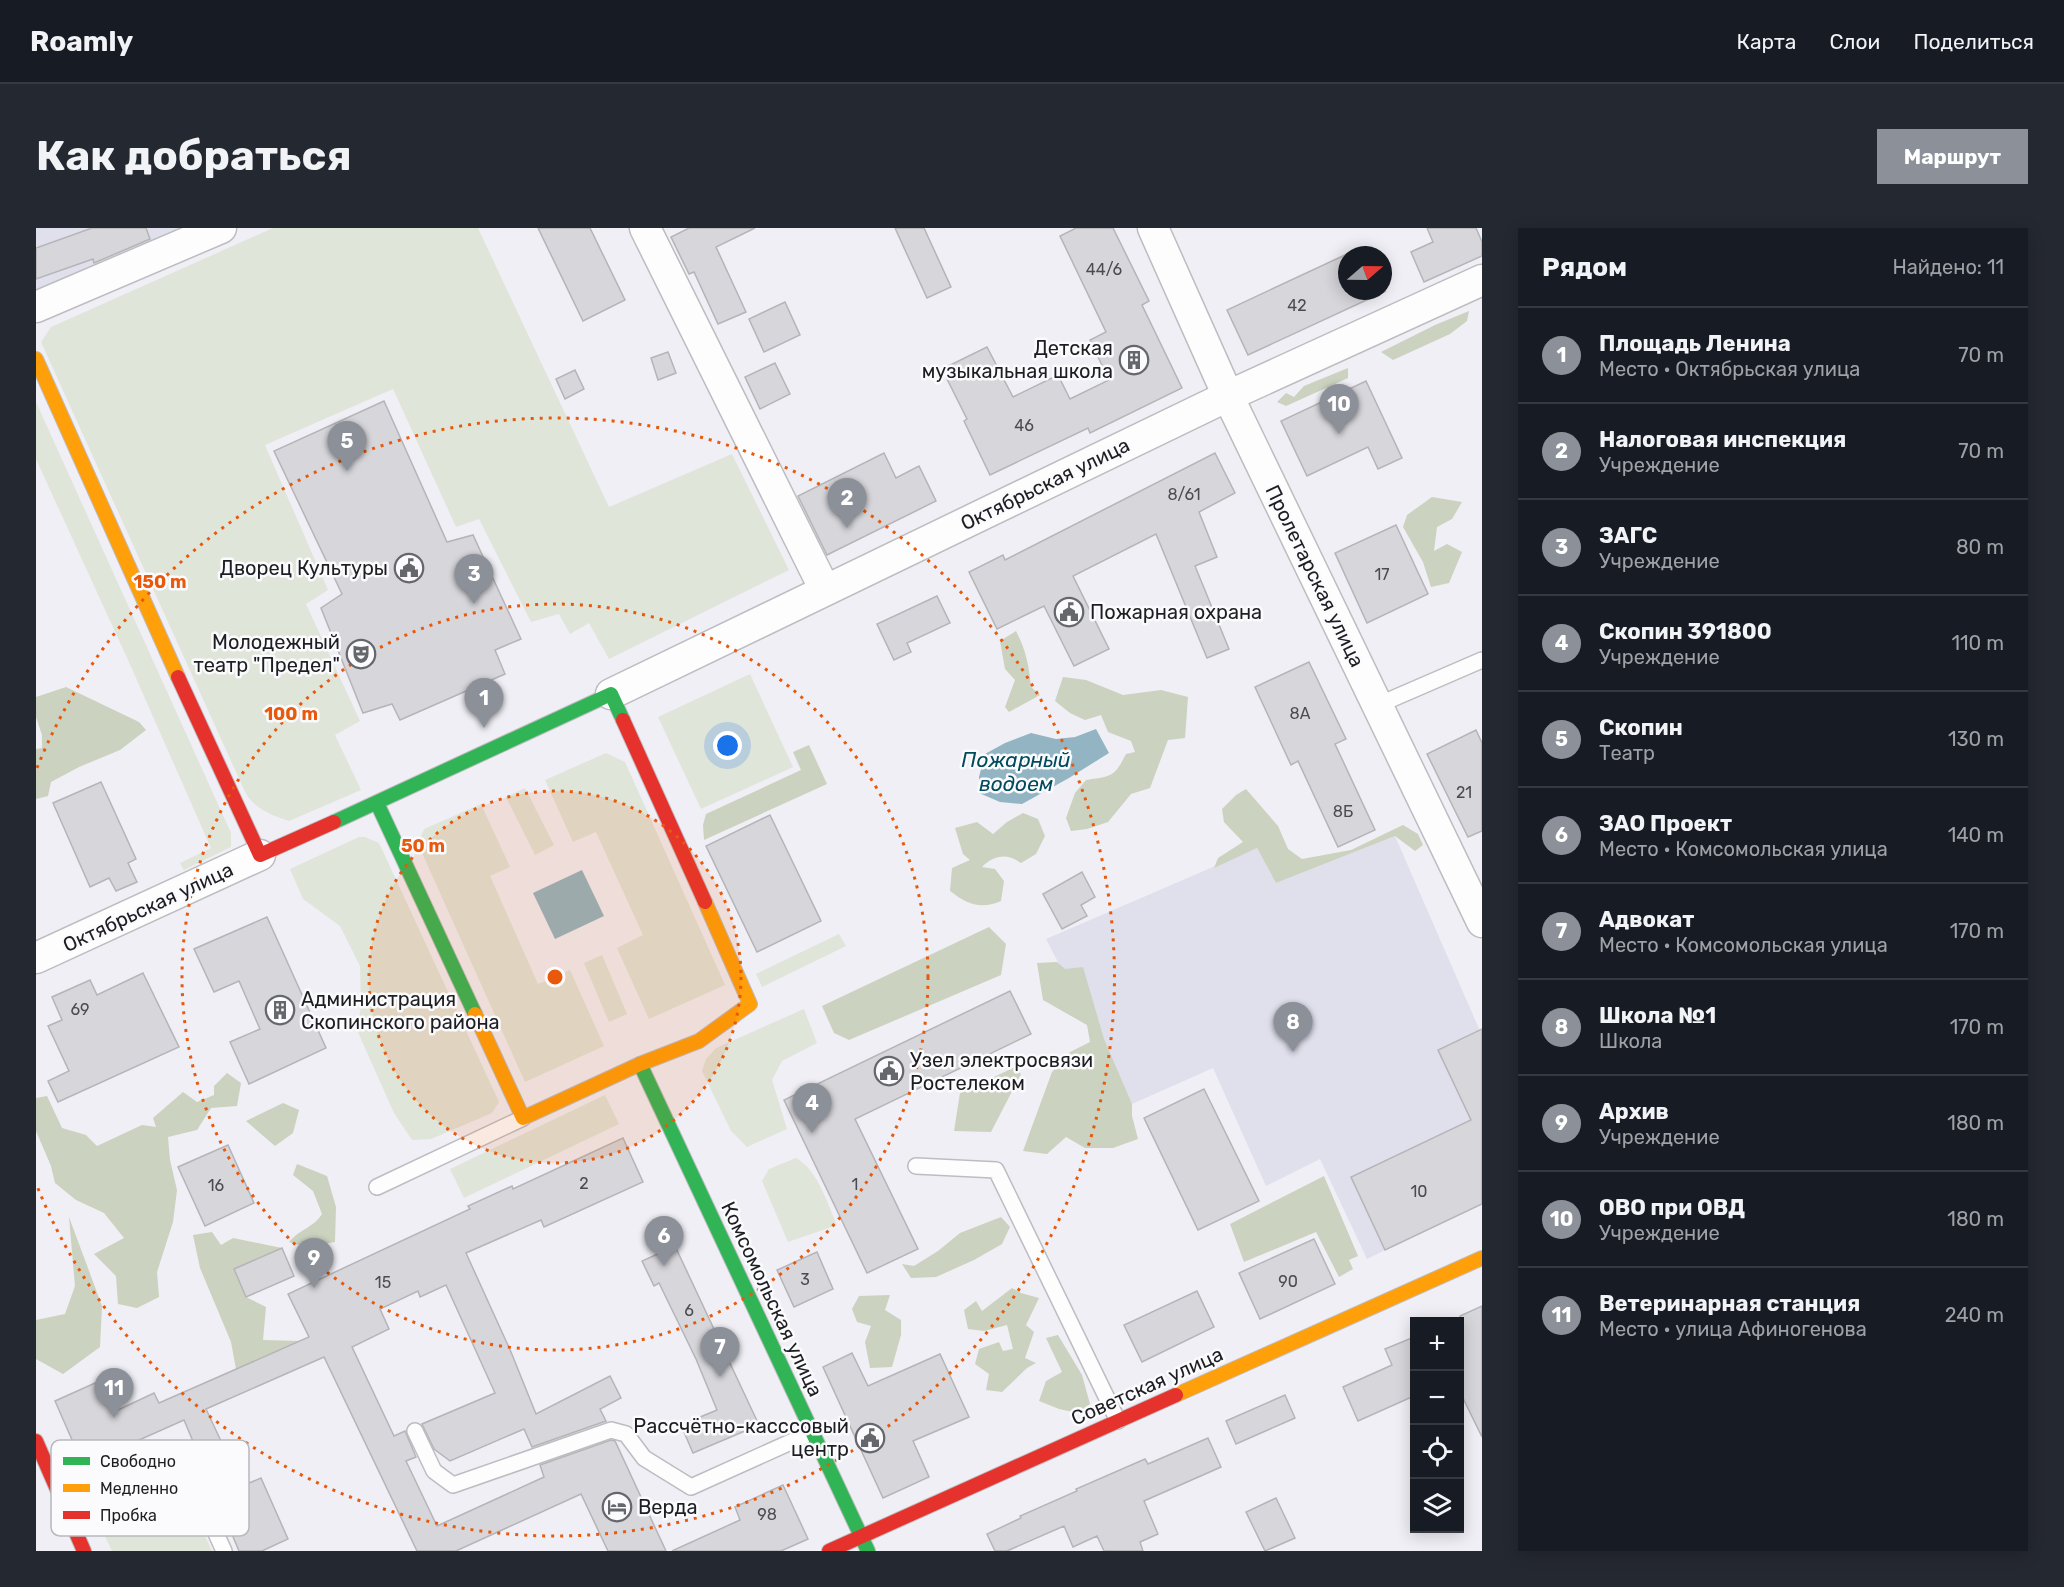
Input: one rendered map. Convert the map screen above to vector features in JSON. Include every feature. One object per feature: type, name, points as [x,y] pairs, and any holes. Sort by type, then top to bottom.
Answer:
[{"type":"street","points":[[36,307],[221,228]]},
{"type":"street","points":[[645,228],[825,590]]},
{"type":"street","name":"Пролетарская улица","points":[[1153,228],[1228,396],[1482,922]]},
{"type":"street","name":"Октябрьская улица","points":[[611,694],[1228,396],[1482,280]]},
{"type":"street","points":[[36,359],[260,855],[611,694],[750,1004],[699,1041],[640,1064],[523,1118],[377,803]]},
{"type":"street","name":"Октябрьская улица","points":[[36,958],[260,855]]},
{"type":"street","name":"Комсомольская улица","points":[[640,1064],[868,1551]]},
{"type":"street","name":"Советская улица","points":[[829,1551],[1482,1258]]},
{"type":"street","points":[[36,1441],[51,1475]]},
{"type":"street","points":[[78,1536],[84,1551]]},
{"type":"lane","points":[[1378,705],[1482,660]]},
{"type":"lane","points":[[377,1187],[523,1118]]},
{"type":"lane","points":[[916,1166],[996,1170],[1118,1421]]},
{"type":"lane","points":[[415,1431],[434,1471],[453,1485],[611,1430],[626,1434],[644,1458],[691,1487],[813,1432]]},
{"type":"lane","points":[[217,1536],[224,1551]]},
{"type":"shaded area","points":[[36,228],[189,228],[36,289]]},
{"type":"shaded area","points":[[273,228],[478,228],[609,507],[732,454],[789,570],[609,659],[589,623],[570,634],[559,614],[531,622],[479,519],[456,527],[393,389],[265,445],[328,590],[306,604],[360,721],[335,735],[361,790],[289,821],[260,808],[246,794],[41,342],[51,327]]},
{"type":"shaded area","points":[[36,402],[231,833],[231,847],[184,870],[180,863],[211,848],[36,459]]},
{"type":"shaded area","points":[[750,674],[793,767],[701,809],[658,717]]},
{"type":"shaded area","points":[[606,753],[625,762],[725,985],[649,1019],[617,948],[643,935],[596,832],[573,842],[545,780]]},
{"type":"shaded area","points":[[525,788],[554,845],[535,855],[506,797]]},
{"type":"shaded area","points":[[481,804],[510,867],[490,876],[538,984],[570,970],[604,1046],[525,1082],[418,844],[424,829]]},
{"type":"shaded area","points":[[1395,836],[1480,1031],[1482,1202],[1367,1259],[1320,1159],[1266,1186],[1213,1068],[1132,1104],[1046,939],[1257,848],[1276,883]]},
{"type":"shaded area","points":[[359,837],[379,843],[499,1102],[492,1113],[431,1139],[412,1140],[394,1113],[357,1030],[361,1006],[360,966],[340,926],[303,899],[290,869]]},
{"type":"shaded area","points":[[839,934],[846,946],[762,987],[756,974]]},
{"type":"shaded area","points":[[602,955],[627,1014],[609,1022],[584,963]]},
{"type":"shaded area","points":[[804,1009],[817,1043],[782,1061],[772,1080],[787,1129],[747,1147],[731,1131],[702,1071],[706,1059],[716,1048]]},
{"type":"shaded area","points":[[605,1095],[619,1124],[464,1198],[450,1169]]},
{"type":"shaded area","points":[[796,1158],[804,1163],[816,1179],[837,1225],[788,1242],[762,1181],[769,1169]]},
{"type":"shaded area","points":[[105,1536],[205,1536],[212,1551],[112,1551]]},
{"type":"green space","points":[[1469,311],[1467,321],[1450,334],[1393,360],[1381,352],[1435,325]]},
{"type":"green space","points":[[1348,368],[1348,378],[1286,406],[1277,402],[1286,393],[1294,397],[1304,386]]},
{"type":"green space","points":[[1432,497],[1462,502],[1452,519],[1437,527],[1434,551],[1447,544],[1462,552],[1449,583],[1431,587],[1423,562],[1403,527],[1407,515]]},
{"type":"green space","points":[[1016,631],[1026,658],[1031,687],[1040,695],[1009,712],[1005,707],[1015,680],[1005,669],[1000,641]]},
{"type":"green space","points":[[1063,677],[1086,680],[1123,695],[1161,690],[1188,697],[1185,738],[1168,740],[1150,788],[1131,794],[1108,822],[1087,829],[1071,831],[1066,818],[1075,793],[1086,780],[1101,778],[1115,772],[1126,754],[1135,752],[1131,741],[1108,732],[1101,715],[1085,720],[1070,713],[1055,701]]},
{"type":"green space","points":[[66,687],[139,722],[146,730],[120,750],[79,767],[51,782],[48,796],[36,799],[36,749],[42,748],[42,735],[36,717],[36,697]]},
{"type":"green space","points":[[809,745],[827,784],[704,840],[703,825],[706,814],[801,770],[793,752]]},
{"type":"green space","points":[[1246,789],[1278,826],[1288,849],[1302,859],[1351,850],[1403,825],[1418,834],[1423,845],[1415,851],[1395,836],[1276,883],[1257,848],[1214,868],[1218,858],[1243,842],[1224,822],[1222,809]]},
{"type":"green space","points":[[1023,813],[1038,819],[1045,836],[1036,854],[1021,863],[1011,858],[1001,857],[991,860],[982,867],[995,869],[1004,881],[1001,901],[987,905],[974,904],[950,891],[952,868],[970,860],[963,854],[955,828],[977,822],[993,834],[1007,822]]},
{"type":"green space","points":[[989,927],[1006,944],[1001,975],[849,1040],[834,1033],[822,1006]]},
{"type":"green space","points":[[1057,962],[1065,969],[1083,967],[1104,1039],[1132,1104],[1132,1116],[1138,1139],[1113,1148],[1085,1148],[1066,1137],[1047,1154],[1023,1151],[1052,1072],[1070,1052],[1090,1042],[1087,1025],[1043,1000],[1037,963]]},
{"type":"green space","points":[[1015,1067],[1021,1074],[991,1132],[954,1131],[960,1093]]},
{"type":"green space","points":[[227,1073],[241,1083],[237,1106],[211,1108],[197,1130],[168,1137],[170,1160],[177,1190],[173,1222],[157,1272],[159,1297],[137,1308],[118,1304],[116,1276],[94,1254],[124,1238],[104,1213],[76,1200],[55,1183],[51,1166],[36,1131],[36,1098],[47,1096],[62,1128],[86,1135],[97,1146],[142,1125],[156,1127],[153,1118],[183,1092],[197,1102],[214,1095],[214,1086]]},
{"type":"green space","points":[[283,1103],[299,1110],[293,1133],[275,1146],[246,1121]]},
{"type":"green space","points":[[297,1164],[327,1176],[336,1207],[335,1242],[305,1247],[289,1242],[322,1214],[313,1191],[293,1175]]},
{"type":"green space","points":[[1324,1176],[1358,1256],[1349,1260],[1353,1269],[1339,1277],[1316,1232],[1244,1262],[1230,1224]]},
{"type":"green space","points":[[69,1217],[102,1306],[100,1347],[63,1374],[36,1359],[36,1320],[65,1314],[75,1286]]},
{"type":"green space","points":[[1001,1217],[1010,1227],[1002,1244],[974,1260],[936,1277],[911,1278],[902,1264],[914,1266],[938,1251],[960,1233]]},
{"type":"green space","points":[[212,1232],[221,1245],[233,1238],[282,1248],[234,1269],[246,1297],[266,1307],[263,1340],[300,1341],[236,1369],[231,1342],[200,1268],[193,1235]]},
{"type":"green space","points":[[1012,1288],[1039,1298],[1026,1325],[1034,1332],[1025,1358],[1036,1363],[1027,1368],[1002,1392],[986,1390],[989,1374],[975,1364],[979,1349],[999,1342],[1003,1351],[1013,1349],[1007,1325],[984,1331],[968,1329],[964,1310],[976,1301],[982,1311]]},
{"type":"green space","points":[[890,1295],[885,1310],[901,1320],[901,1335],[892,1367],[870,1368],[865,1342],[871,1326],[857,1322],[852,1309],[859,1296]]},
{"type":"green space","points":[[1058,1335],[1082,1375],[1090,1404],[1078,1413],[1039,1401],[1046,1381],[1062,1372],[1046,1338]]},
{"type":"water","name":"Пожарный водоем","points":[[1096,729],[1109,753],[1022,804],[1000,802],[979,793],[979,777],[985,754],[1005,743],[1031,733],[1056,739],[1075,737]]},
{"type":"water","points":[[582,870],[604,916],[555,939],[533,893]]},
{"type":"building","points":[[92,228],[146,228],[150,239],[94,263],[93,259],[36,279],[36,248]]},
{"type":"building","points":[[538,228],[590,228],[625,300],[583,321]]},
{"type":"building","points":[[689,228],[755,228],[716,247],[746,312],[718,324],[694,272],[689,274],[671,237]]},
{"type":"building","points":[[895,228],[924,228],[951,287],[927,298]]},
{"type":"building","points":[[1076,228],[1113,228],[1149,301],[1142,305],[1182,388],[1090,433],[1088,428],[990,475],[964,421],[967,419],[942,369],[987,347],[1013,397],[1058,375],[1070,399],[1109,380],[1090,340],[1106,332],[1060,236]]},
{"type":"building","points":[[1427,228],[1476,228],[1482,242],[1482,256],[1424,282],[1411,252],[1433,242]]},
{"type":"building","points":[[1338,258],[1338,300],[1367,300],[1248,355],[1227,310]]},
{"type":"building","points":[[785,302],[800,335],[764,352],[749,319]]},
{"type":"building","points":[[668,352],[676,373],[658,380],[651,358]]},
{"type":"building","points":[[775,363],[790,394],[760,409],[745,377]]},
{"type":"building","points":[[575,370],[584,389],[565,399],[556,379]]},
{"type":"building","points":[[1366,381],[1402,458],[1378,469],[1368,447],[1307,476],[1281,421]]},
{"type":"building","name":"Дворец Культуры","points":[[384,401],[447,542],[473,535],[521,639],[495,650],[505,674],[400,720],[392,704],[363,713],[321,608],[342,594],[274,451]]},
{"type":"building","points":[[884,453],[896,478],[919,466],[936,501],[827,555],[798,496]]},
{"type":"building","points":[[1215,453],[1235,493],[1199,512],[1217,557],[1195,566],[1229,649],[1207,658],[1156,534],[1073,576],[1109,649],[1074,666],[1044,606],[997,629],[969,572],[1003,555],[1005,560]]},
{"type":"building","points":[[1396,525],[1428,594],[1367,623],[1335,553]]},
{"type":"building","points":[[937,596],[950,623],[907,643],[911,652],[894,660],[877,624]]},
{"type":"building","points":[[1309,662],[1346,739],[1335,744],[1375,830],[1338,847],[1298,761],[1291,765],[1255,687]]},
{"type":"building","points":[[1476,730],[1482,743],[1482,831],[1468,837],[1427,754]]},
{"type":"building","points":[[101,782],[136,859],[128,863],[137,882],[116,891],[109,878],[90,887],[53,803]]},
{"type":"building","points":[[770,815],[821,921],[757,952],[706,846]]},
{"type":"building","points":[[1082,872],[1095,897],[1081,905],[1087,916],[1062,929],[1043,894]]},
{"type":"building","name":"Администрация Скопинского района","points":[[267,917],[326,1048],[249,1084],[230,1042],[260,1029],[239,981],[214,992],[194,949]]},
{"type":"building","points":[[143,973],[179,1047],[58,1102],[48,1081],[69,1071],[48,1026],[62,1020],[52,997],[90,980],[97,995]]},
{"type":"building","points":[[1010,991],[1031,1034],[855,1119],[918,1249],[867,1273],[784,1100]]},
{"type":"building","points":[[1482,1029],[1482,1204],[1385,1250],[1351,1177],[1471,1120],[1438,1050]]},
{"type":"building","points":[[1204,1089],[1259,1201],[1198,1230],[1144,1118]]},
{"type":"building","points":[[623,1138],[643,1182],[544,1227],[541,1220],[466,1253],[536,1414],[610,1376],[621,1398],[600,1409],[606,1421],[532,1447],[524,1429],[450,1461],[434,1449],[422,1424],[495,1393],[446,1285],[420,1297],[418,1291],[380,1309],[389,1329],[352,1347],[394,1436],[405,1431],[416,1457],[406,1461],[437,1526],[544,1477],[540,1465],[611,1440],[615,1441],[666,1551],[608,1551],[581,1494],[456,1551],[417,1551],[324,1357],[206,1409],[220,1440],[192,1440],[184,1420],[139,1440],[72,1440],[55,1401],[104,1379],[118,1410],[154,1393],[159,1403],[309,1337],[288,1294],[470,1209],[468,1206],[512,1186],[513,1189]]},
{"type":"building","points":[[228,1145],[254,1203],[205,1226],[178,1167]]},
{"type":"building","points":[[1314,1239],[1335,1284],[1260,1319],[1239,1273]]},
{"type":"building","points":[[675,1246],[759,1425],[693,1453],[681,1425],[717,1410],[696,1359],[659,1283],[654,1286],[642,1261]]},
{"type":"building","points":[[282,1248],[294,1276],[246,1297],[234,1269]]},
{"type":"building","points":[[817,1252],[833,1289],[794,1307],[777,1270]]},
{"type":"building","points":[[1197,1291],[1214,1327],[1142,1362],[1124,1325]]},
{"type":"building","points":[[1482,1306],[1482,1437],[1464,1400],[1464,1317],[1460,1316]]},
{"type":"building","points":[[1410,1339],[1410,1398],[1358,1421],[1343,1387],[1392,1365],[1385,1349]]},
{"type":"building","points":[[852,1353],[868,1386],[940,1354],[969,1417],[913,1441],[929,1477],[883,1498],[823,1367]]},
{"type":"building","points":[[1285,1395],[1295,1418],[1236,1444],[1226,1421]]},
{"type":"building","points":[[1208,1438],[1221,1467],[1144,1501],[1158,1534],[1140,1542],[1143,1551],[1104,1551],[1097,1536],[1073,1547],[1064,1526],[1007,1551],[995,1551],[987,1534],[1021,1518],[1020,1516],[1145,1459],[1148,1464]]},
{"type":"building","points":[[261,1478],[288,1539],[262,1551],[239,1551],[233,1536],[249,1536],[249,1483]]},
{"type":"building","name":"Верда","points":[[783,1485],[808,1539],[781,1551],[672,1551],[740,1520],[735,1507]]},
{"type":"building","points":[[1276,1498],[1295,1538],[1265,1551],[1246,1512]]},
{"type":"traffic: fast","points":[[334,822],[611,694],[623,720]]},
{"type":"traffic: fast","points":[[377,803],[475,1014]]},
{"type":"traffic: fast","points":[[640,1064],[868,1551]]},
{"type":"traffic: slow","points":[[36,359],[178,677]]},
{"type":"traffic: slow","points":[[475,1014],[523,1118],[640,1064],[699,1041],[750,1004],[705,902]]},
{"type":"traffic: slow","points":[[1176,1395],[1482,1258]]},
{"type":"traffic: jam","points":[[178,677],[260,855],[334,822]]},
{"type":"traffic: jam","points":[[623,720],[705,902]]},
{"type":"traffic: jam","points":[[829,1551],[1176,1395]]},
{"type":"traffic: jam","points":[[36,1441],[51,1475]]},
{"type":"traffic: jam","points":[[77,1536],[84,1551]]},
{"type":"place","name":"Детская музыкальная школа","points":[[1134,360]]},
{"type":"place","name":"ОВО при ОВД","points":[[1339,434]]},
{"type":"place","name":"Скопин","points":[[347,471]]},
{"type":"place","name":"Налоговая инспекция","points":[[847,528]]},
{"type":"place","name":"Дворец Культуры","points":[[409,568]]},
{"type":"place","name":"ЗАГС","points":[[474,604]]},
{"type":"place","name":"Пожарная охрана","points":[[1069,612]]},
{"type":"place","name":"Молодежный театр \"Предел\"","points":[[361,654]]},
{"type":"place","name":"Площадь Ленина","points":[[484,728]]},
{"type":"place","name":"Администрация Скопинского района","points":[[280,1010]]},
{"type":"place","name":"Школа №1","points":[[1293,1052]]},
{"type":"place","name":"Узел электросвязи Ростелеком","points":[[889,1071]]},
{"type":"place","name":"Скопин 391800","points":[[812,1133]]},
{"type":"place","name":"ЗАО Проект","points":[[664,1266]]},
{"type":"place","name":"Архив","points":[[314,1288]]},
{"type":"place","name":"Адвокат","points":[[720,1377]]},
{"type":"place","name":"Ветеринарная станция","points":[[114,1418]]},
{"type":"place","name":"Рассчётно-касссовый центр","points":[[870,1438]]},
{"type":"place","name":"Верда","points":[[617,1507]]}]
